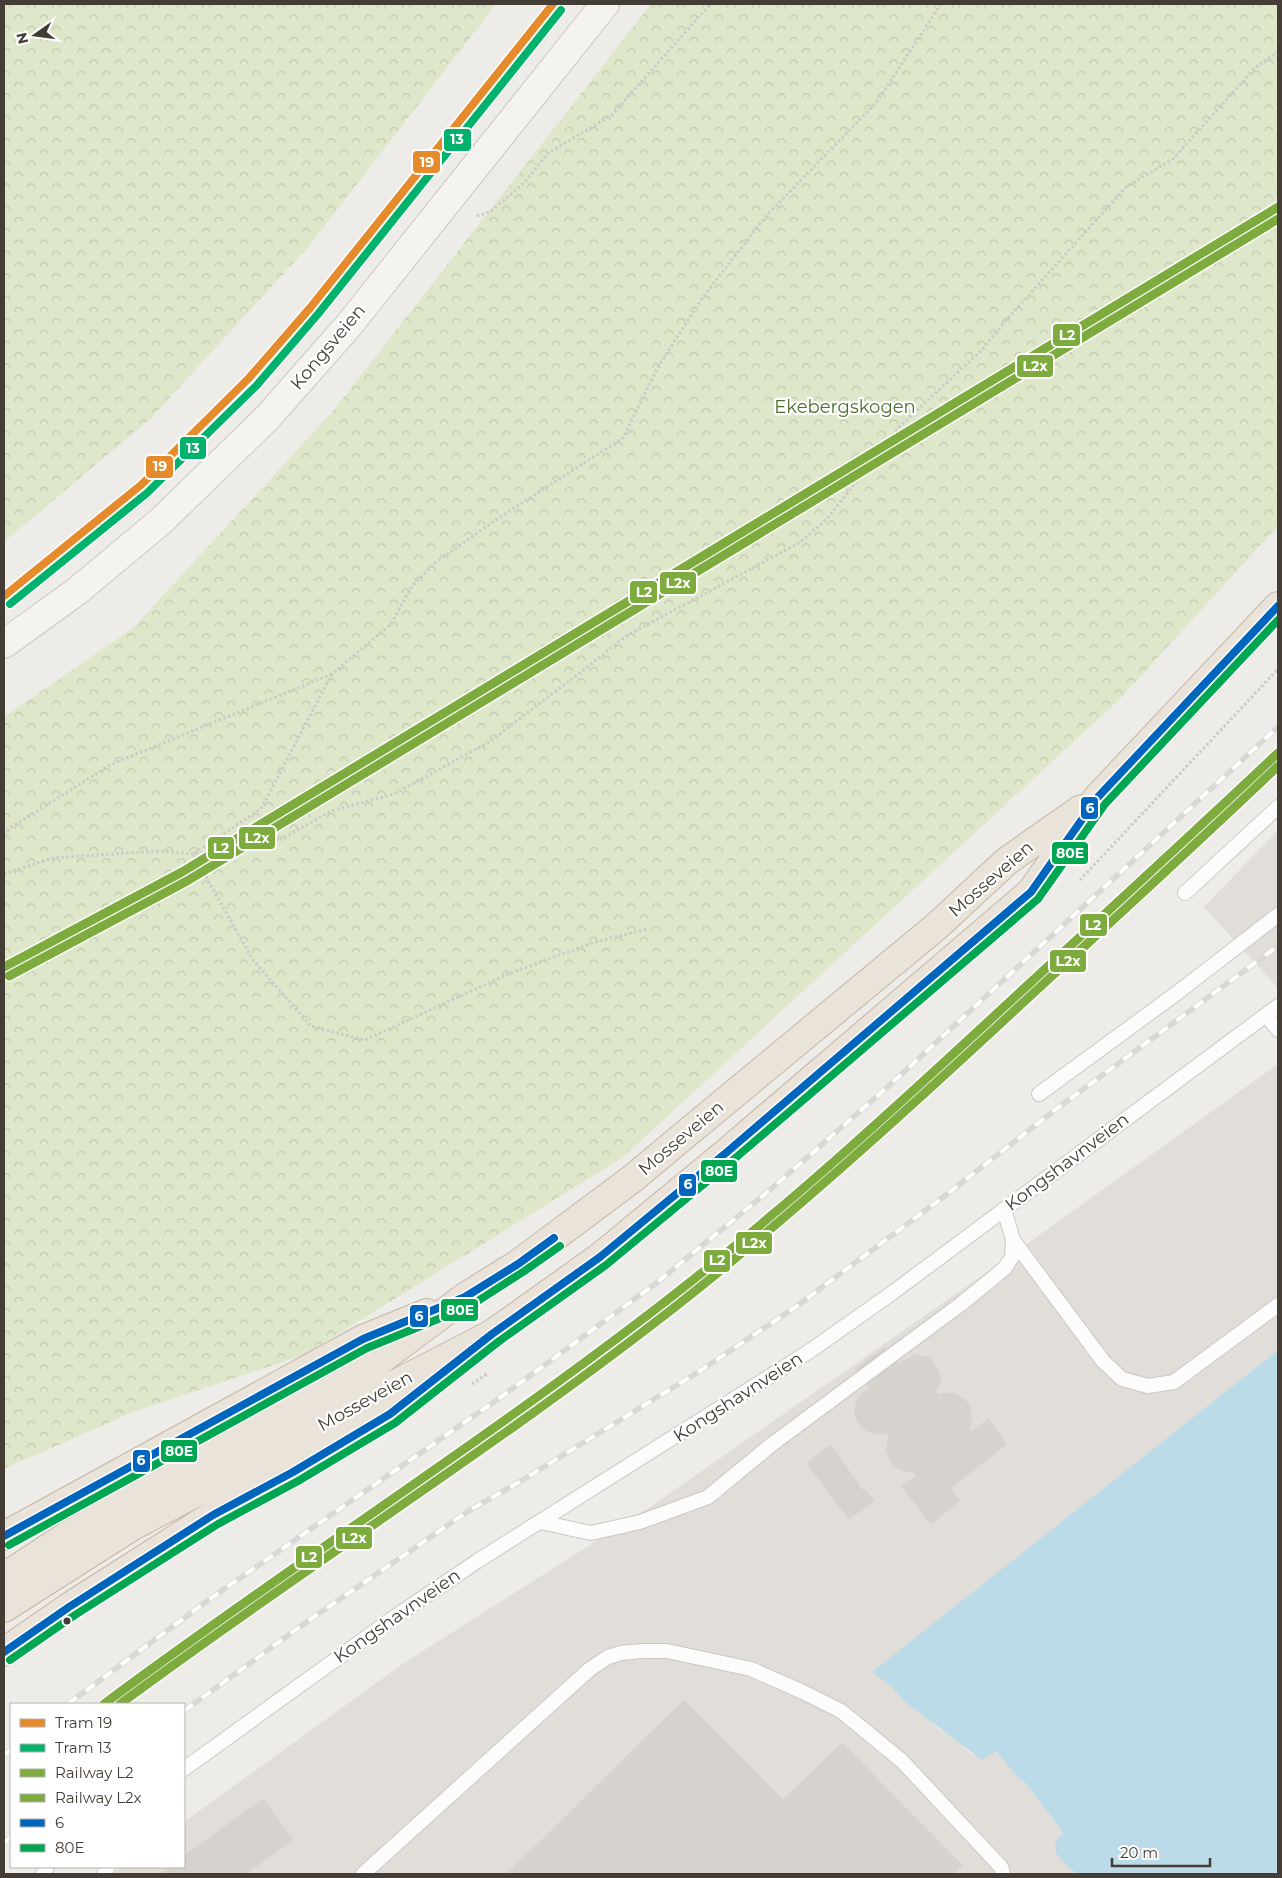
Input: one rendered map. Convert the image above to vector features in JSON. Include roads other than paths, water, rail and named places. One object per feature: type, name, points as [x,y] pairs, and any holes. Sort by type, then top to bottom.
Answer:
[{"type":"highway","name":"Mosseveien","points":[[4,1608],[131,1527],[280,1448],[378,1393],[492,1334],[608,1250],[727,1152],[1031,892],[1097,798],[1278,606]]},
{"type":"highway","name":"Mosseveien","points":[[4,1577],[121,1505],[379,1361],[465,1297],[518,1264],[632,1179],[938,926],[1007,861],[1097,798]]},
{"type":"highway","points":[[4,1536],[363,1339],[465,1297]]},
{"type":"highway","points":[[4,1652],[69,1607],[213,1515],[292,1472],[390,1414],[492,1334]]},
{"type":"main road","name":"Kongsveien","points":[[4,644],[76,592],[154,526],[267,418],[349,325],[605,4]]},
{"type":"lane","points":[[1185,893],[1278,806]]},
{"type":"lane","points":[[1039,1094],[1177,993],[1278,915]]},
{"type":"lane","name":"Kongshavnveien","points":[[185,1767],[396,1616],[540,1522],[810,1351],[1272,1015],[1278,1006]]},
{"type":"lane","points":[[1272,1015],[1278,1030]]},
{"type":"lane","points":[[540,1522],[591,1533],[645,1520],[708,1497],[771,1445],[961,1304],[1005,1268],[1012,1257],[1013,1240],[1004,1209]]},
{"type":"lane","points":[[1013,1240],[1103,1361],[1122,1379],[1148,1386],[1174,1382],[1278,1305]]},
{"type":"lane","points":[[363,1874],[590,1670],[608,1657],[642,1651],[667,1651],[750,1670],[803,1692],[841,1711],[902,1761],[1001,1867],[1003,1874]]},
{"type":"water","points":[[1278,1350],[1278,1874],[1079,1874],[1070,1869],[1055,1852],[1057,1846],[1054,1842],[1063,1834],[1060,1828],[1023,1780],[1021,1781],[996,1751],[982,1760],[904,1701],[891,1686],[872,1672]]},
{"type":"railway","points":[[69,1703],[207,1601],[501,1397],[655,1284],[770,1190],[892,1083],[1278,727]]},
{"type":"railway","points":[[185,1710],[308,1621],[470,1510],[521,1481],[700,1371],[797,1306],[942,1198],[1055,1110],[1278,946]]},
{"type":"railway","points":[[4,1755],[10,1751]]},
{"type":"railway","points":[[4,1843],[10,1838]]},
{"type":"tram line","name":"19","points":[[4,596],[141,485],[249,378],[310,308],[553,4]]},
{"type":"tram line","name":"13","points":[[10,604],[147,493],[257,385],[318,314],[561,10]]},
{"type":"rail line","name":"L2","points":[[4,967],[182,872],[1278,207]]},
{"type":"rail line","name":"L2x","points":[[9,976],[187,881],[1278,219]]},
{"type":"rail line","name":"L2","points":[[105,1703],[527,1404],[710,1266],[797,1194],[881,1120],[1278,753]]},
{"type":"rail line","name":"L2x","points":[[121,1703],[259,1604],[538,1409],[607,1359],[719,1272],[890,1125],[1278,766]]},
{"type":"park label","name":"Ekebergskogen","points":[[845,407]]}]
